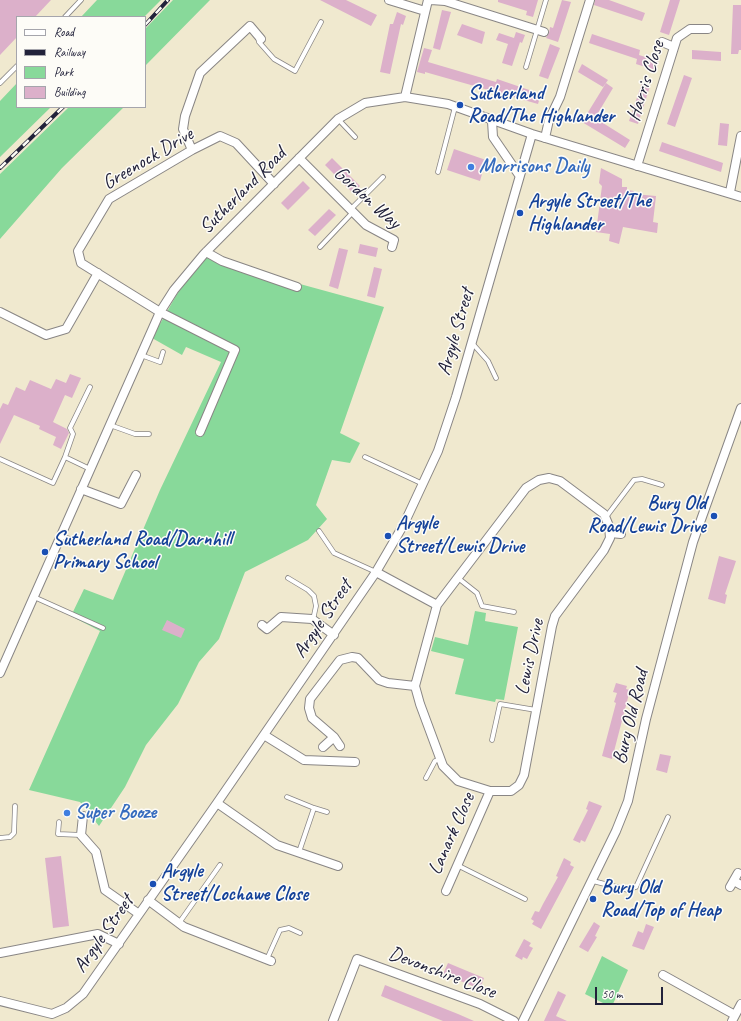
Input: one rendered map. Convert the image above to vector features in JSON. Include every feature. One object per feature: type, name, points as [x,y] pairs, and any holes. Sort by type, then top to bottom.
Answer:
[{"type":"street","points":[[388,0],[425,11]]},
{"type":"street","points":[[405,97],[425,11],[429,0],[445,1],[541,31]]},
{"type":"street","points":[[545,138],[549,120],[560,97],[590,0]]},
{"type":"street","points":[[192,150],[183,129],[185,116],[200,73],[250,26],[259,36]]},
{"type":"street","name":"Harris Close","points":[[637,166],[678,38],[690,29],[708,29]]},
{"type":"street","points":[[662,42],[674,47]]},
{"type":"street","name":"Sutherland Road","points":[[0,673],[160,312],[174,290],[206,252],[338,119],[365,102],[405,97],[455,107],[532,134],[730,192],[741,197]]},
{"type":"street","points":[[492,120],[493,137],[519,175]]},
{"type":"street","name":"Argyle Street","points":[[0,1001],[52,1014],[66,1008],[83,994],[217,804],[376,572],[404,524],[438,451],[532,134]]},
{"type":"street","name":"Greenock Drive","points":[[200,432],[235,350],[160,312],[81,263],[78,251],[109,199],[192,150],[220,136],[236,143],[274,184]]},
{"type":"street","points":[[730,192],[741,136]]},
{"type":"street","name":"Gordon Way","points":[[299,158],[373,230],[394,240],[392,247]]},
{"type":"street","points":[[206,252],[222,261],[297,286]]},
{"type":"street","points":[[0,312],[46,335],[66,329],[98,273]]},
{"type":"street","name":"Bury Old Road","points":[[523,1021],[593,881],[628,801],[646,719],[693,542],[741,408]]},
{"type":"street","points":[[81,489],[120,504],[136,475]]},
{"type":"street","points":[[340,746],[334,737],[312,718],[309,708],[310,699],[340,660],[352,657],[358,658],[379,680],[388,683],[415,686],[437,605],[526,488],[539,480],[549,478],[560,481],[606,517],[610,533],[621,534]]},
{"type":"street","name":"Lewis Drive","points":[[415,686],[440,758],[444,766],[458,781],[490,791],[511,791],[519,785],[524,775],[555,616],[604,550],[609,542],[610,533]]},
{"type":"street","points":[[376,572],[437,605]]},
{"type":"street","points":[[262,625],[267,628],[281,617],[313,620],[334,634]]},
{"type":"street","points":[[264,735],[304,760],[355,762]]},
{"type":"street","points":[[323,747],[334,737]]},
{"type":"street","name":"Lanark Close","points":[[446,891],[490,791]]},
{"type":"street","points":[[217,804],[277,845],[338,866]]},
{"type":"street","points":[[83,816],[81,835],[96,852],[105,890],[139,914]]},
{"type":"street","points":[[735,884],[738,873]]},
{"type":"street","points":[[148,900],[179,923],[269,960]]},
{"type":"street","points":[[0,953],[98,934],[119,944]]},
{"type":"street","name":"Devonshire Close","points":[[332,1021],[357,959],[480,1004],[514,1021]]},
{"type":"street","points":[[663,975],[733,1018],[741,1004]]},
{"type":"lane","points":[[66,16],[81,0]]},
{"type":"lane","points":[[526,67],[541,31],[546,0]]},
{"type":"lane","points":[[259,36],[259,42],[274,59],[295,71],[321,22]]},
{"type":"lane","points":[[0,83],[16,67]]},
{"type":"lane","points":[[438,172],[455,107]]},
{"type":"lane","points":[[338,119],[355,137]]},
{"type":"lane","points":[[320,247],[383,177]]},
{"type":"lane","points":[[471,343],[488,361],[496,378]]},
{"type":"lane","points":[[141,355],[160,362],[163,352]]},
{"type":"lane","points":[[0,458],[53,483],[65,457],[73,434],[70,428],[90,387]]},
{"type":"lane","points":[[110,425],[135,434],[149,434]]},
{"type":"lane","points":[[365,456],[423,484]]},
{"type":"lane","points":[[65,457],[90,469]]},
{"type":"lane","points":[[606,517],[634,480],[642,479],[662,485]]},
{"type":"lane","points":[[319,531],[334,553],[376,572]]},
{"type":"lane","points":[[60,536],[80,542],[98,542]]},
{"type":"lane","points":[[288,578],[308,590],[314,596],[316,606],[313,620]]},
{"type":"lane","points":[[457,578],[477,594],[480,598],[482,606],[514,612]]},
{"type":"lane","points":[[34,597],[103,628]]},
{"type":"lane","points":[[492,740],[500,704],[536,710]]},
{"type":"lane","points":[[426,778],[435,761],[440,758]]},
{"type":"lane","points":[[287,797],[327,812]]},
{"type":"lane","points":[[0,838],[10,837],[14,833],[15,806]]},
{"type":"lane","points":[[299,852],[314,808]]},
{"type":"lane","points":[[593,881],[628,890],[636,887],[668,817]]},
{"type":"lane","points":[[59,822],[58,834],[81,835]]},
{"type":"lane","points":[[179,923],[220,865]]},
{"type":"lane","points":[[457,865],[525,899]]},
{"type":"lane","points":[[269,960],[280,930],[289,928],[300,933]]},
{"type":"green space","points":[[97,0],[161,0],[145,16],[82,16]]},
{"type":"green space","points":[[173,0],[210,0],[146,65],[146,28]]},
{"type":"green space","points":[[16,84],[16,108],[50,108],[0,157],[0,101]]},
{"type":"green space","points":[[68,108],[123,108],[62,168],[0,239],[0,174]]},
{"type":"green space","points":[[211,252],[222,258],[300,284],[384,307],[340,433],[360,443],[350,463],[332,460],[316,505],[327,519],[308,540],[245,572],[219,639],[199,662],[178,704],[146,745],[125,787],[99,826],[80,802],[29,790],[100,631],[71,616],[84,589],[113,600],[160,490],[221,362],[186,347],[182,355],[152,338],[177,294],[196,268]]},
{"type":"green space","points":[[475,611],[486,613],[485,621],[518,627],[504,700],[496,699],[495,702],[455,694],[464,659],[431,651],[435,637],[468,645]]},
{"type":"green space","points":[[602,956],[628,970],[613,1004],[607,1005],[585,994]]},
{"type":"building","points":[[0,0],[51,0],[36,16],[16,16],[16,38],[0,55]]},
{"type":"building","points":[[320,0],[346,0],[377,15],[371,26]]},
{"type":"building","points":[[498,0],[538,0],[533,17],[526,15],[527,11],[498,2]]},
{"type":"building","points":[[562,0],[571,2],[558,42],[546,38],[550,27],[553,28]]},
{"type":"building","points":[[595,0],[609,0],[645,13],[642,21],[594,5]]},
{"type":"building","points":[[670,0],[680,0],[669,35],[660,32]]},
{"type":"building","points":[[733,5],[741,5],[741,50],[739,50],[738,54],[731,54]]},
{"type":"building","points":[[442,10],[451,12],[440,50],[433,48]]},
{"type":"building","points":[[397,12],[406,16],[403,25],[401,24],[390,74],[380,72],[390,24],[393,24]]},
{"type":"building","points":[[462,24],[485,32],[482,44],[457,35]]},
{"type":"building","points":[[516,32],[525,35],[522,43],[520,42],[512,66],[502,63],[508,44],[496,40],[499,33],[514,38]]},
{"type":"building","points":[[592,34],[640,50],[639,55],[658,61],[655,70],[636,64],[637,59],[589,43]]},
{"type":"building","points":[[550,44],[560,48],[548,79],[539,76]]},
{"type":"building","points":[[424,48],[432,50],[428,62],[496,82],[497,79],[541,94],[538,104],[425,72],[425,74],[417,72]]},
{"type":"building","points":[[692,50],[721,52],[721,61],[692,59]]},
{"type":"building","points":[[582,64],[608,80],[603,87],[578,72]]},
{"type":"building","points":[[684,75],[692,78],[675,127],[667,124]]},
{"type":"building","points":[[606,83],[613,88],[595,118],[630,140],[625,148],[582,122]]},
{"type":"building","points":[[642,83],[650,86],[638,124],[629,121]]},
{"type":"building","points":[[720,123],[729,124],[727,146],[718,145]]},
{"type":"building","points":[[662,142],[723,163],[721,172],[659,151]]},
{"type":"building","name":"Morrisons Daily","points":[[454,149],[486,160],[480,181],[447,170]]},
{"type":"building","points":[[332,158],[360,186],[353,193],[325,165]]},
{"type":"building","points":[[601,168],[622,179],[622,187],[627,187],[627,190],[634,191],[634,194],[656,196],[653,222],[658,223],[657,233],[623,227],[619,244],[609,241],[610,234],[596,232],[602,186],[599,183]]},
{"type":"building","points":[[303,181],[310,188],[288,210],[281,203]]},
{"type":"building","points":[[329,209],[336,215],[315,236],[308,230]]},
{"type":"building","points":[[360,244],[378,248],[376,257],[358,253]]},
{"type":"building","points":[[339,248],[348,250],[338,289],[329,286]]},
{"type":"building","points":[[374,267],[382,269],[375,298],[367,296]]},
{"type":"building","points":[[70,374],[81,378],[72,398],[65,395],[53,422],[67,429],[69,433],[61,449],[53,445],[56,437],[39,429],[40,426],[14,415],[0,444],[0,409],[3,403],[8,405],[16,387],[25,391],[30,380],[51,389],[56,379],[66,383]]},
{"type":"building","points":[[719,556],[736,561],[725,594],[727,595],[725,604],[708,599]]},
{"type":"building","points":[[167,620],[185,629],[181,638],[162,630]]},
{"type":"building","points":[[616,683],[627,686],[626,689],[630,690],[612,759],[602,756],[616,703],[614,702],[617,693],[613,692]]},
{"type":"building","points":[[660,754],[671,756],[667,773],[656,770]]},
{"type":"building","points":[[589,801],[602,806],[585,842],[581,840],[580,843],[573,840],[588,810],[586,809]]},
{"type":"building","points":[[61,856],[69,926],[53,928],[45,858]]},
{"type":"building","points":[[564,858],[571,862],[570,865],[574,867],[541,929],[532,924],[534,921],[531,919],[535,911],[539,912],[558,877],[556,876]]},
{"type":"building","points":[[594,922],[600,926],[595,936],[597,937],[588,952],[579,947]]},
{"type":"building","points":[[646,924],[654,927],[644,950],[632,946],[638,931],[643,933]]},
{"type":"building","points":[[524,939],[531,943],[529,946],[533,948],[527,959],[523,957],[522,960],[515,956]]},
{"type":"building","points":[[448,963],[484,978],[480,989],[443,974]]},
{"type":"building","points":[[385,985],[474,1021],[443,1021],[381,996]]},
{"type":"building","points":[[558,991],[566,995],[556,1016],[567,1021],[544,1021]]},
{"type":"railway","points":[[146,24],[168,0]]},
{"type":"railway","points":[[0,168],[62,108]]},
{"type":"place","name":"Sutherland Road/The Highlander","points":[[460,105]]},
{"type":"place","name":"Morrisons Daily","points":[[471,167]]},
{"type":"place","name":"Argyle Street/The Highlander","points":[[520,213]]},
{"type":"place","name":"Bury Old Road/Lewis Drive","points":[[714,516]]},
{"type":"place","name":"Argyle Street/Lewis Drive","points":[[388,536]]},
{"type":"place","name":"Sutherland Road/Darnhill Primary School","points":[[45,552]]},
{"type":"place","name":"Super Booze","points":[[67,813]]},
{"type":"place","name":"Argyle Street/Lochawe Close","points":[[153,884]]},
{"type":"place","name":"Bury Old Road/Top of Heap","points":[[593,899]]}]
